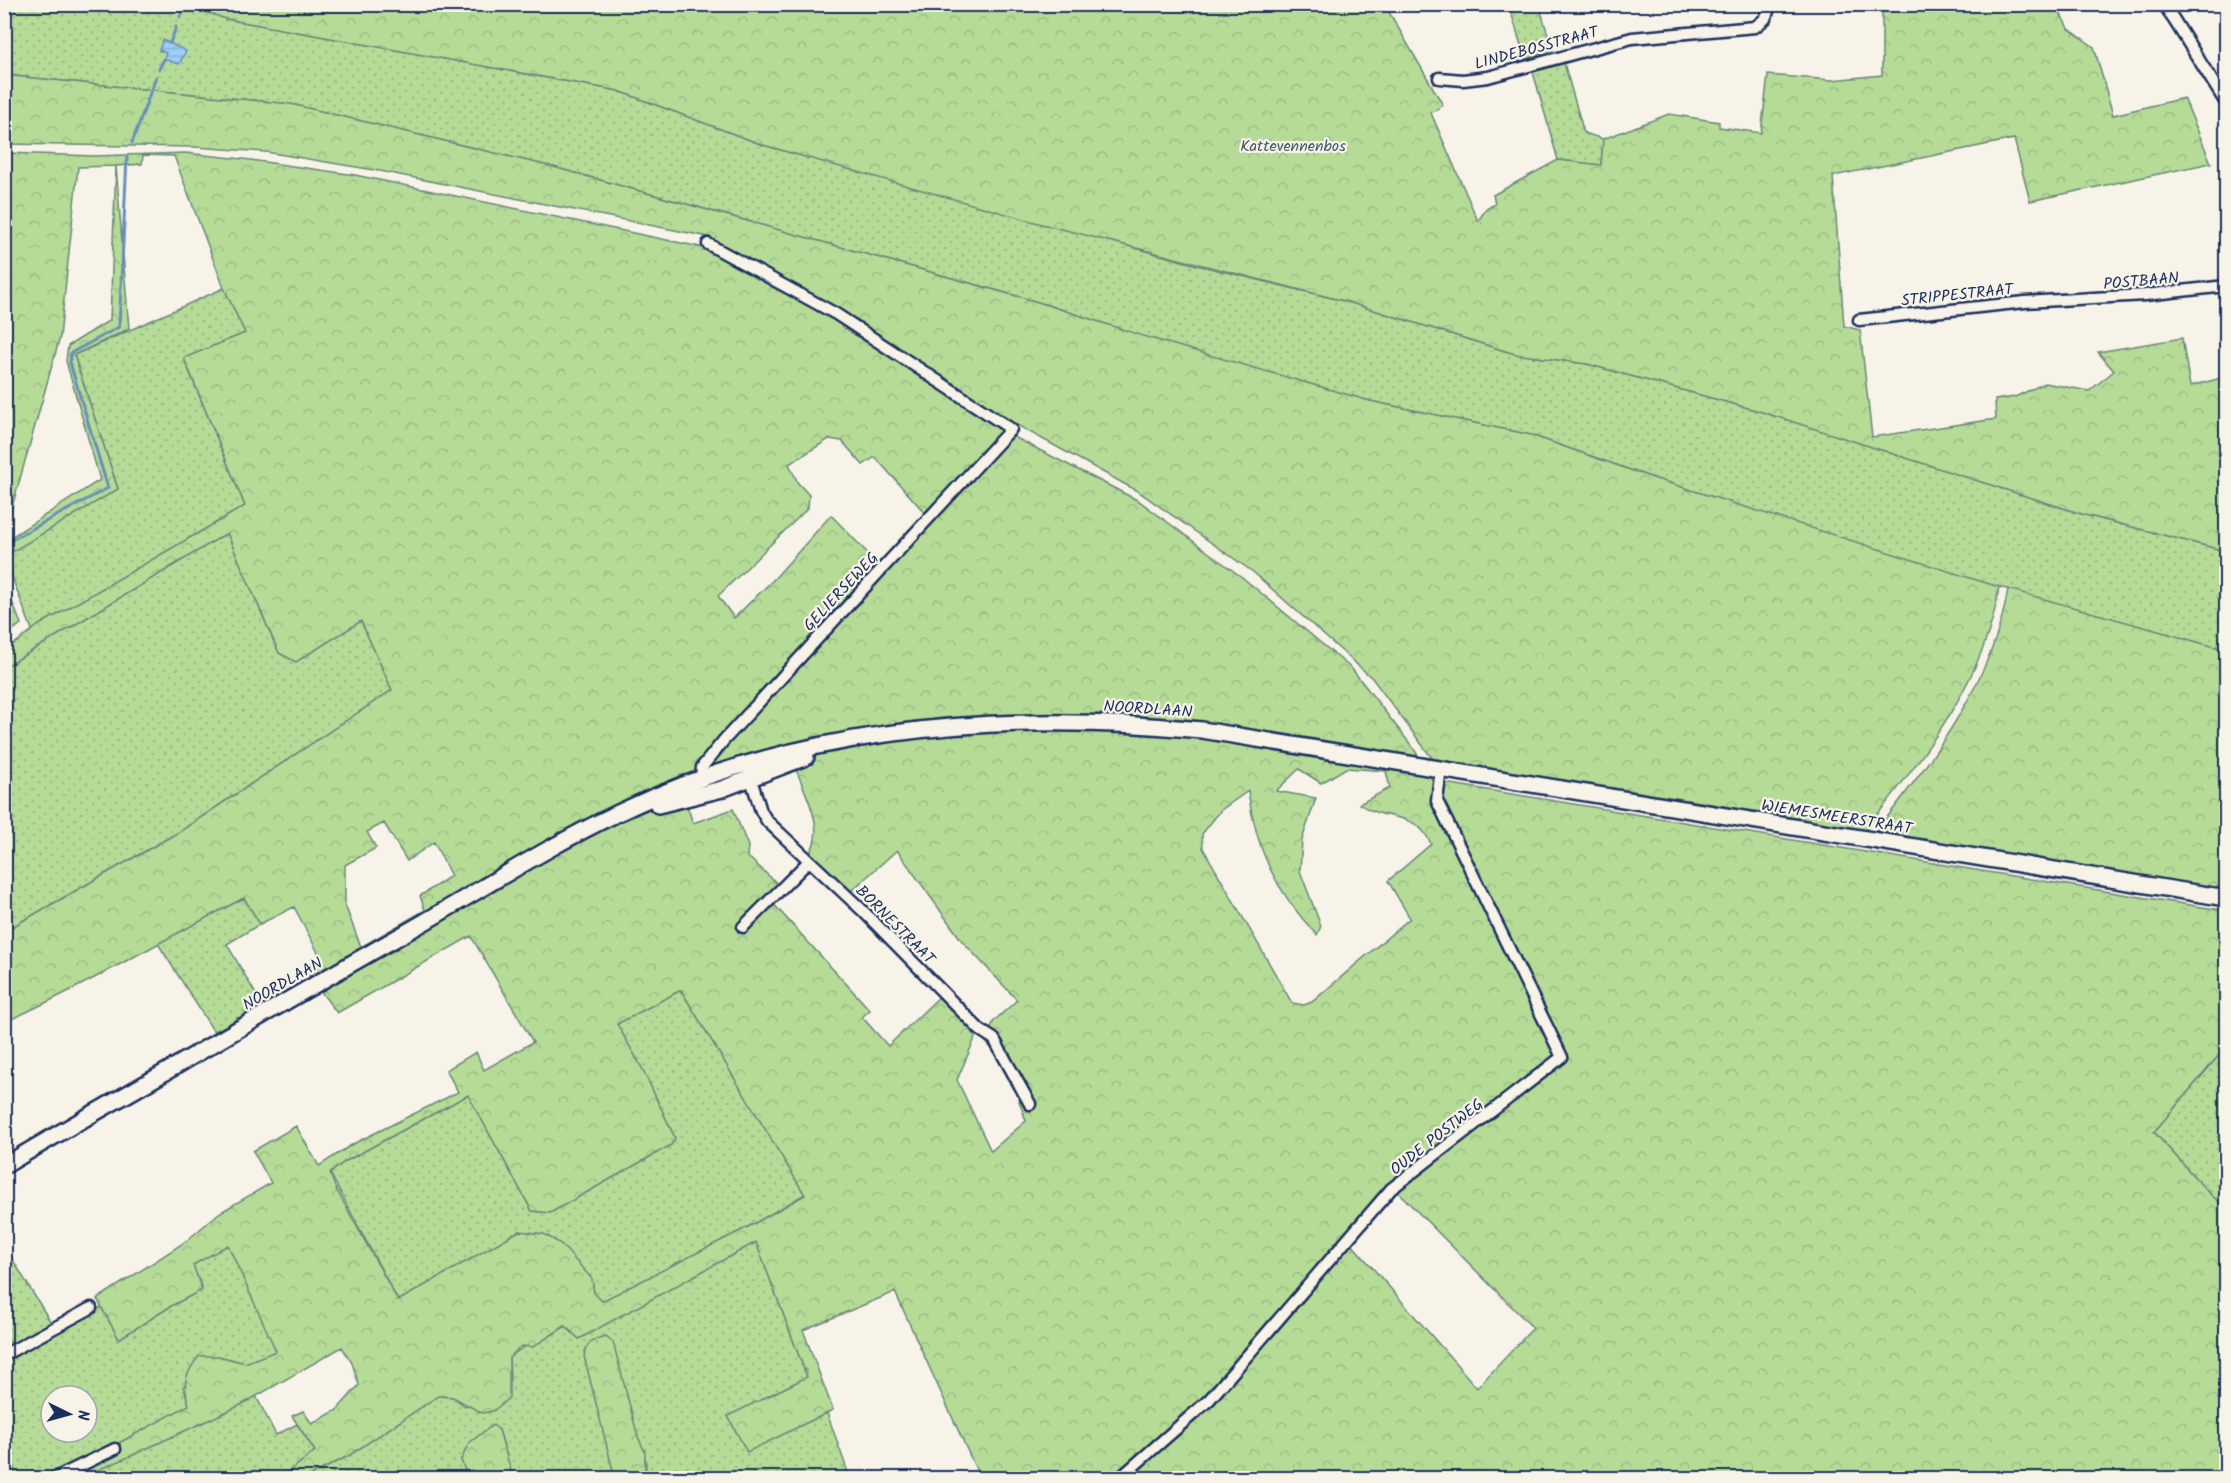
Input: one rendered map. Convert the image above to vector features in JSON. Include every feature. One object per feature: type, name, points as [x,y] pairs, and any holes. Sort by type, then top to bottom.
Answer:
[{"type":"main road","name":"NOORDLAAN","points":[[580,834],[749,772],[851,741],[985,724],[1103,722],[1202,730],[1441,768]]},
{"type":"main road","name":"WIEMESMEERSTRAAT","points":[[1441,768],[2226,898]]},
{"type":"main road","name":"NOORDLAAN","points":[[4,1166],[518,867],[616,814],[701,780],[749,772]]},
{"type":"street","name":"LINDEBOSSTRAAT","points":[[1439,78],[1463,80],[1488,78],[1632,38],[1755,27],[1765,19],[1771,4]]},
{"type":"street","points":[[2164,4],[2226,103]]},
{"type":"street","name":"GELIERSEWEG","points":[[701,780],[702,767],[724,740],[1011,429],[836,314],[708,244]]},
{"type":"street","name":"POSTBAAN","points":[[2058,302],[2226,286]]},
{"type":"street","name":"STRIPPESTRAAT","points":[[1859,320],[2025,302],[2058,302]]},
{"type":"street","name":"OUDE POSTWEG","points":[[1120,1479],[1209,1400],[1391,1189],[1562,1057],[1437,801],[1441,768]]},
{"type":"street","name":"BORNESTRAAT","points":[[749,772],[761,811],[767,821],[808,862],[861,909],[980,1030],[994,1039],[1030,1104]]},
{"type":"street","points":[[743,927],[808,862]]},
{"type":"street","points":[[4,1355],[91,1308]]},
{"type":"street","points":[[55,1479],[115,1449]]},
{"type":"green space","points":[[186,4],[226,19],[619,91],[763,145],[1193,264],[1348,302],[1515,354],[1587,364],[1759,411],[2085,515],[2226,551],[2226,650],[1974,580],[1653,478],[1531,435],[1370,401],[1199,355],[1038,302],[557,168],[290,104],[5,75],[5,5]]},
{"type":"green space","name":"Kattevennenbos","points":[[186,5],[1385,5],[1443,105],[1431,113],[1478,221],[1486,209],[1495,204],[1493,195],[1558,160],[1601,165],[1603,139],[1669,114],[1719,122],[1719,127],[1761,133],[1768,75],[1832,80],[1882,75],[1882,5],[2056,5],[2068,28],[2094,47],[2113,115],[2184,98],[2211,163],[2030,201],[2014,139],[1833,176],[1844,326],[1860,330],[1872,437],[1996,419],[1995,400],[2015,397],[2045,383],[2089,391],[2114,371],[2098,352],[2182,338],[2190,386],[2226,377],[2226,551],[2085,515],[1759,411],[1587,364],[1515,354],[1348,302],[1038,223],[763,145],[619,91],[226,19]]},
{"type":"green space","points":[[1509,5],[1539,5],[1553,51],[1525,59]]},
{"type":"green space","points":[[1564,63],[1584,133],[1603,139],[1601,165],[1558,160],[1533,72]]},
{"type":"green space","points":[[4,75],[291,104],[557,168],[1038,302],[1143,336],[1370,401],[1531,435],[1653,478],[1999,587],[1992,621],[1981,654],[1948,718],[1906,778],[1863,833],[1435,762],[1372,678],[1253,572],[1139,492],[1008,420],[838,311],[709,237],[380,171],[266,152],[195,147],[5,144]]},
{"type":"green space","points":[[5,153],[95,156],[185,153],[243,159],[355,175],[705,248],[836,318],[1014,437],[1139,501],[1243,578],[1352,669],[1414,749],[1433,781],[2226,911],[2226,1058],[2220,1054],[2154,1132],[2226,1209],[2226,1478],[980,1478],[895,1292],[803,1330],[833,1410],[747,1452],[728,1416],[807,1377],[756,1242],[579,1339],[565,1326],[533,1347],[521,1346],[509,1358],[509,1398],[493,1411],[482,1413],[453,1397],[438,1396],[348,1456],[306,1478],[287,1478],[286,1474],[315,1451],[292,1416],[303,1411],[312,1424],[337,1410],[359,1385],[352,1363],[342,1347],[241,1405],[124,1459],[79,1478],[47,1478],[189,1405],[186,1379],[199,1356],[218,1356],[245,1363],[276,1351],[228,1245],[193,1265],[202,1290],[171,1306],[119,1339],[97,1299],[185,1242],[219,1213],[271,1183],[253,1151],[296,1126],[319,1166],[353,1144],[458,1092],[446,1070],[476,1052],[484,1070],[533,1042],[471,936],[337,1013],[309,976],[323,962],[294,907],[260,924],[244,898],[96,977],[5,1022],[5,931],[179,832],[392,690],[361,621],[296,662],[279,653],[227,533],[5,667],[5,651],[39,625],[245,506],[184,358],[245,333],[224,288],[174,156],[143,155],[142,164],[78,167],[60,337],[5,532]],"holes":[[[829,439],[842,441],[863,465],[875,457],[925,513],[879,565],[831,515],[775,578],[734,618],[718,596],[808,508],[809,495],[798,483],[789,464]],[[1346,768],[1386,771],[1390,788],[1359,804],[1370,810],[1409,821],[1425,833],[1431,844],[1388,881],[1410,918],[1312,1002],[1304,1005],[1292,1003],[1203,848],[1202,834],[1221,810],[1248,791],[1256,832],[1270,869],[1290,903],[1317,935],[1321,926],[1300,871],[1302,840],[1316,798],[1276,791],[1299,769],[1321,783]],[[796,769],[815,825],[816,836],[807,856],[849,893],[897,850],[962,941],[1017,1000],[994,1021],[985,1041],[1007,1066],[1026,1121],[991,1151],[957,1080],[975,1038],[968,1019],[941,995],[888,1046],[862,1017],[870,1010],[768,898],[780,886],[747,856],[748,846],[733,809],[693,823],[686,803]],[[384,823],[407,861],[434,842],[451,876],[420,896],[425,910],[361,947],[345,905],[345,865],[376,848],[367,832]],[[681,990],[805,1195],[750,1226],[602,1301],[594,1293],[592,1279],[561,1244],[544,1234],[519,1231],[398,1301],[335,1187],[330,1173],[344,1162],[468,1095],[532,1211],[550,1213],[671,1145],[675,1138],[642,1068],[617,1024]],[[1396,1190],[1533,1328],[1477,1388],[1351,1243]]]},
{"type":"green space","points":[[116,166],[129,329],[74,355],[118,489],[5,556],[5,541],[100,480],[66,361],[68,346],[110,320]]},
{"type":"green space","points":[[224,288],[245,333],[184,359],[245,506],[32,630],[4,556],[118,489],[74,355]]},
{"type":"green space","points":[[227,533],[279,653],[296,662],[361,621],[392,690],[179,832],[5,931],[5,667]]},
{"type":"green space","points":[[4,581],[21,624],[5,636],[4,636]]},
{"type":"green space","points":[[2008,589],[2226,650],[2226,891],[1875,833],[1938,749],[1974,688],[2001,623]]},
{"type":"green space","points":[[244,898],[260,924],[227,944],[262,1005],[214,1032],[157,942]]},
{"type":"green space","points":[[681,990],[805,1194],[750,1226],[602,1302],[594,1293],[592,1279],[519,1231],[398,1301],[330,1173],[344,1162],[468,1095],[532,1211],[550,1213],[671,1145],[675,1138],[642,1068],[617,1024]]},
{"type":"green space","points":[[2220,1054],[2226,1058],[2226,1209],[2154,1132]]},
{"type":"green space","points":[[756,1242],[807,1377],[728,1416],[747,1451],[827,1413],[850,1478],[643,1478],[646,1462],[638,1437],[613,1471],[621,1478],[513,1478],[499,1430],[461,1459],[468,1478],[306,1478],[348,1456],[438,1396],[453,1397],[465,1406],[510,1380],[509,1358],[523,1348],[565,1326],[579,1338]]},
{"type":"green space","points":[[228,1244],[277,1351],[245,1363],[218,1356],[183,1387],[190,1405],[47,1478],[18,1478],[5,1451],[5,1362],[101,1307],[119,1339],[171,1306],[202,1290],[193,1265]]},
{"type":"green space","points":[[5,1247],[53,1326],[12,1346],[5,1335]]},
{"type":"green space","points":[[606,1336],[613,1342],[638,1437],[645,1452],[643,1478],[621,1478],[613,1471],[584,1356],[591,1342]]},
{"type":"green space","points":[[256,1396],[276,1435],[297,1424],[315,1451],[286,1474],[287,1478],[79,1478]]},
{"type":"green space","points":[[493,1425],[499,1430],[513,1478],[468,1478],[461,1460],[469,1443]]},
{"type":"green space","points":[[5,1451],[18,1478],[5,1478]]},
{"type":"water","points":[[163,40],[186,51],[179,64],[164,59],[166,53],[159,50]]},
{"type":"waterway","points":[[180,17],[185,4]]},
{"type":"waterway","points":[[170,43],[176,27]]},
{"type":"waterway","points":[[159,69],[164,59]]},
{"type":"waterway","points":[[132,143],[156,77]]},
{"type":"waterway","points":[[4,544],[108,488],[70,363],[71,353],[119,327],[127,157]]}]
